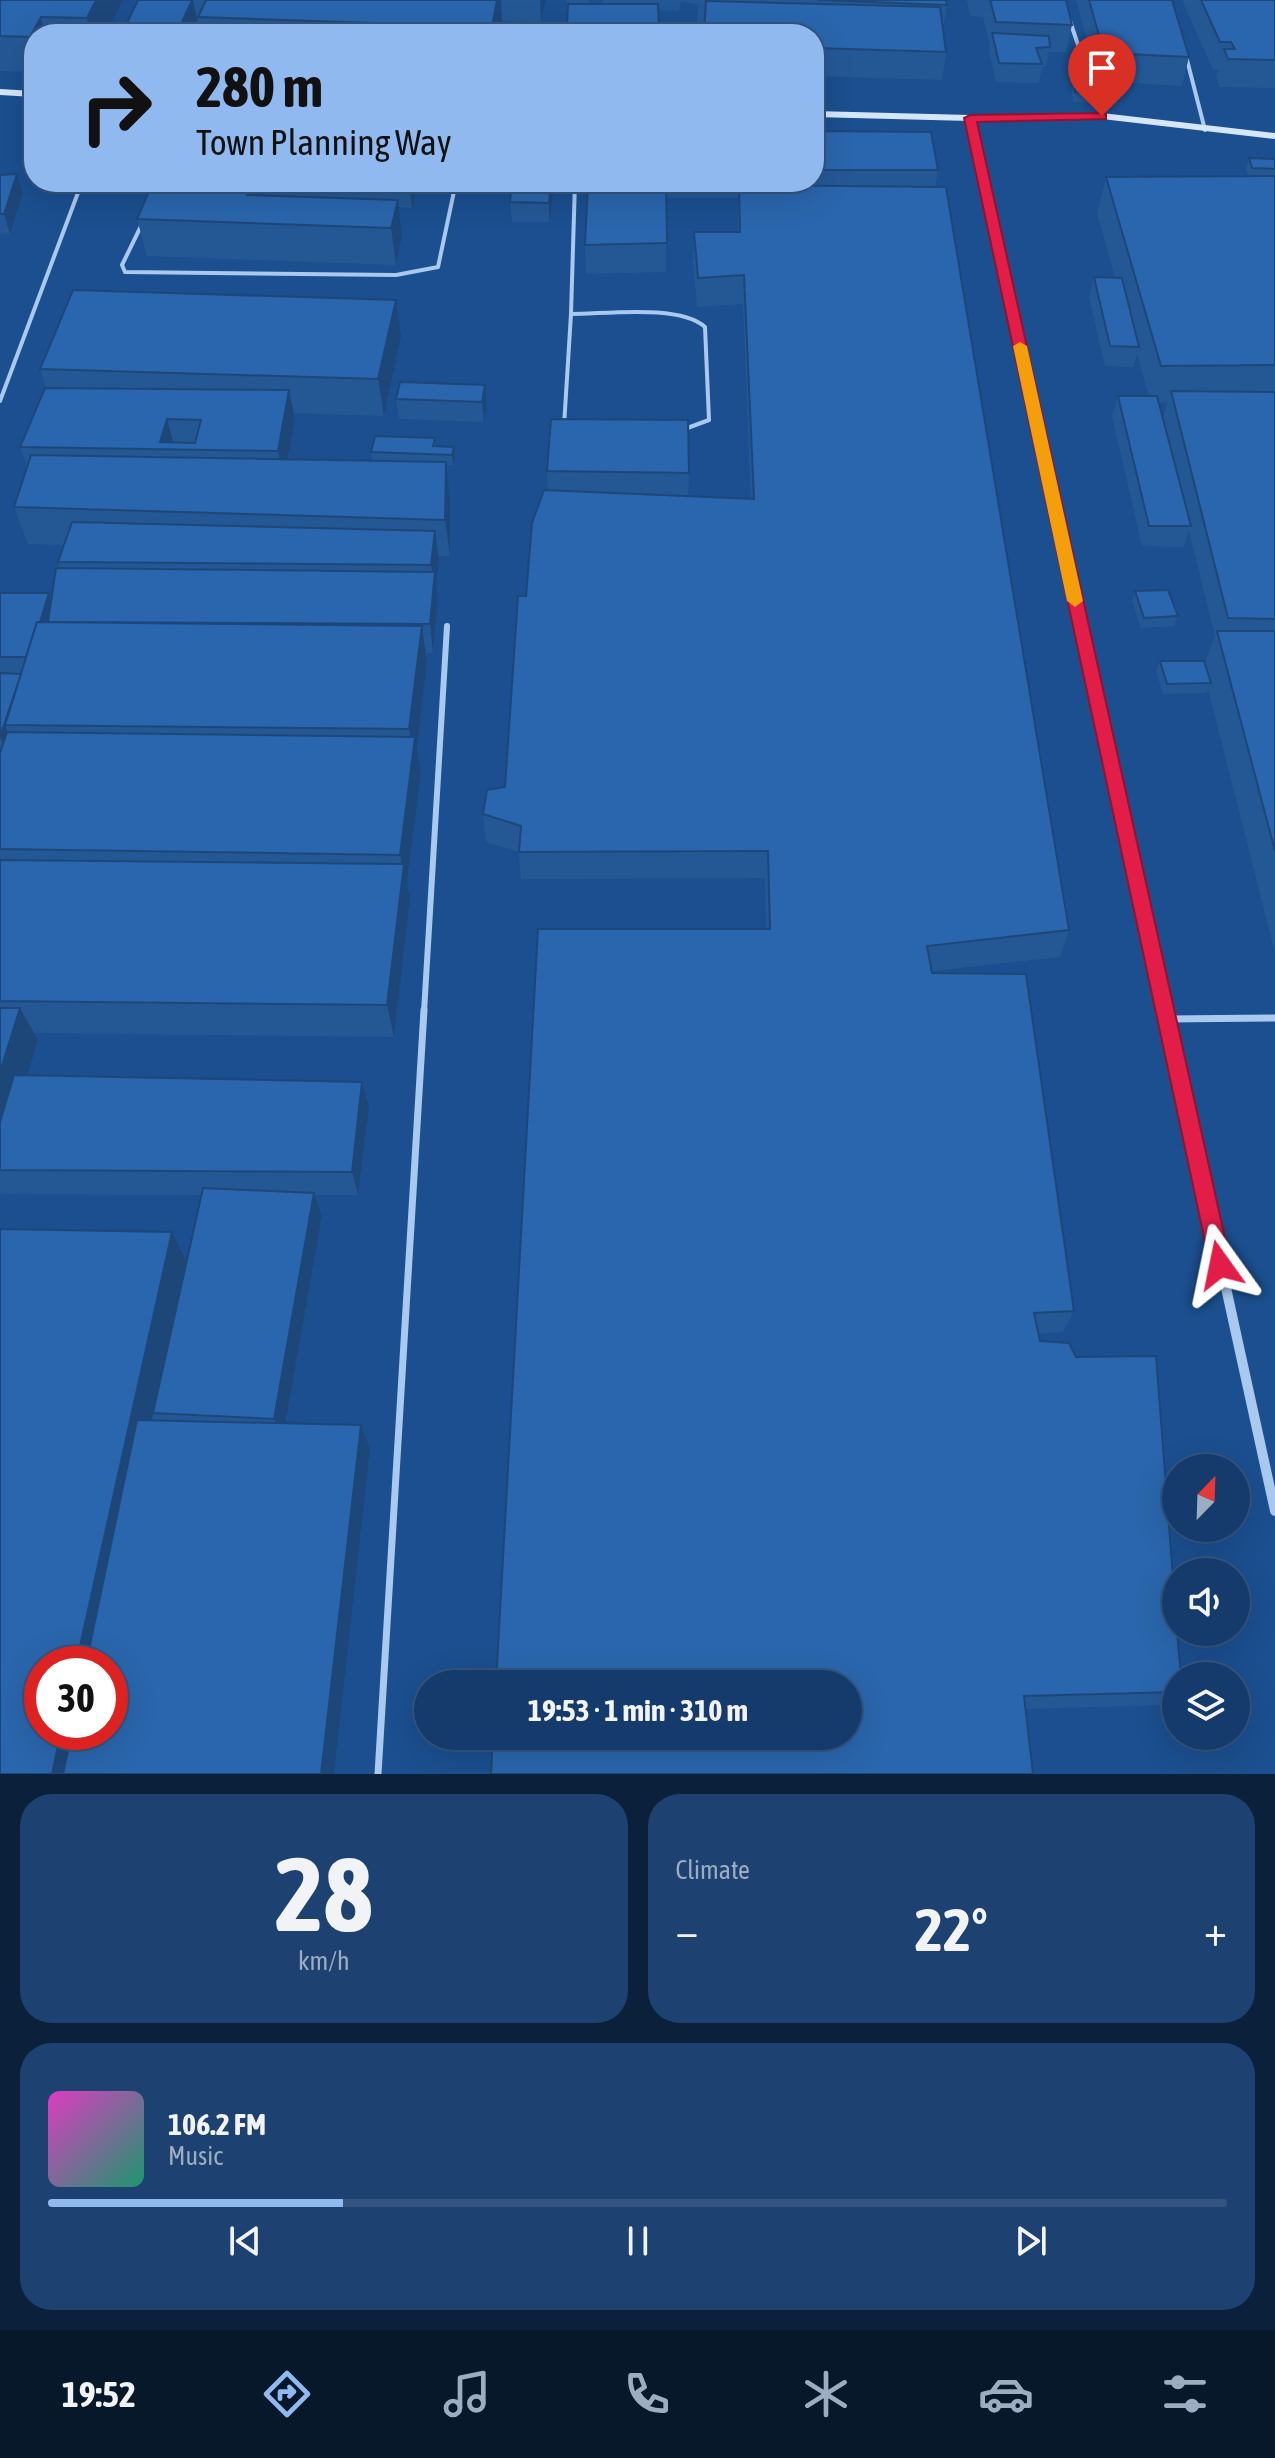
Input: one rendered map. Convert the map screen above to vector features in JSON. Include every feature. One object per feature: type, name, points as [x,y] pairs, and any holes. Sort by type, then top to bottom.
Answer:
[{"type":"main road","points":[[0,92],[24,93]]},
{"type":"main road","points":[[824,114],[970,118],[1102,116],[1275,136]]},
{"type":"street","points":[[970,118],[1275,1511]]},
{"type":"lane","points":[[1068,15],[1102,116]]},
{"type":"lane","points":[[1183,44],[1205,130]]},
{"type":"lane","points":[[0,401],[78,192]]},
{"type":"lane","points":[[149,210],[122,265],[125,272],[396,275],[438,267],[454,192]]},
{"type":"lane","points":[[565,435],[563,422],[571,314],[575,192]]},
{"type":"lane","points":[[571,314],[678,314],[696,319],[705,327],[709,420],[673,433]]},
{"type":"lane","points":[[378,1774],[447,626]]},
{"type":"lane","points":[[1166,1019],[1275,1018]]},
{"type":"building","points":[[0,0],[96,0],[87,18],[41,17],[37,24],[24,24],[24,37],[0,36]]},
{"type":"building","points":[[138,0],[192,0],[181,24],[126,24]]},
{"type":"building","points":[[206,0],[497,0],[493,24],[198,17]]},
{"type":"building","points":[[818,0],[946,0],[947,5]]},
{"type":"building","points":[[990,0],[1066,0],[1072,25],[996,22]]},
{"type":"building","points":[[1089,0],[1172,0],[1189,57],[1104,53]]},
{"type":"building","points":[[1201,0],[1275,0],[1275,60],[1228,59],[1224,49],[1235,49],[1231,42],[1220,42]]},
{"type":"building","points":[[706,1],[940,7],[946,52],[824,48],[824,24],[705,24]]},
{"type":"building","points":[[568,4],[658,4],[659,24],[567,24]]},
{"type":"building","points":[[992,33],[1049,36],[1050,47],[1036,48],[1042,64],[999,63]]},
{"type":"building","points":[[1075,82],[1093,83],[1094,93],[1075,92]]},
{"type":"building","points":[[824,131],[931,132],[938,170],[824,170]]},
{"type":"building","points":[[1249,158],[1275,159],[1275,169],[1252,168]]},
{"type":"building","points":[[17,174],[4,214],[0,214],[0,175]]},
{"type":"building","points":[[1275,176],[1275,365],[1161,366],[1106,177]]},
{"type":"building","points":[[824,186],[946,187],[1069,930],[927,946],[932,973],[1026,974],[1074,1311],[1034,1313],[1040,1341],[1069,1343],[1076,1357],[1156,1356],[1164,1454],[1162,1542],[1170,1542],[1172,1558],[1162,1558],[1162,1646],[1178,1646],[1180,1662],[1162,1662],[1162,1692],[1024,1696],[1033,1774],[491,1774],[492,1750],[862,1750],[862,1670],[497,1670],[538,929],[770,929],[768,851],[519,852],[521,826],[483,814],[487,790],[505,787],[518,596],[526,596],[532,523],[544,490],[754,499],[744,275],[698,278],[694,232],[740,232],[739,192],[824,192]]},
{"type":"building","points":[[149,192],[248,192],[247,195],[398,200],[391,228],[137,219]]},
{"type":"building","points":[[511,192],[550,192],[549,203],[510,202]]},
{"type":"building","points":[[588,192],[666,192],[667,243],[585,245]]},
{"type":"building","points":[[1094,277],[1122,278],[1139,347],[1110,346]]},
{"type":"building","points":[[73,290],[396,300],[378,379],[40,369]]},
{"type":"building","points":[[400,382],[485,385],[482,402],[396,399]]},
{"type":"building","points":[[45,388],[289,390],[278,451],[20,447]],"holes":[[[167,419],[201,420],[195,443],[160,442]]]},
{"type":"building","points":[[1171,391],[1275,392],[1275,619],[1228,618]]},
{"type":"building","points":[[1118,396],[1157,396],[1191,526],[1149,526]]},
{"type":"building","points":[[551,419],[688,420],[689,473],[547,471]]},
{"type":"building","points":[[375,436],[435,438],[433,446],[454,447],[452,455],[371,452]]},
{"type":"building","points":[[31,455],[446,462],[445,520],[14,507]]},
{"type":"building","points":[[72,522],[435,531],[431,565],[58,562]]},
{"type":"building","points":[[56,568],[435,572],[430,624],[48,622]]},
{"type":"building","points":[[1168,590],[1178,616],[1144,618],[1135,591]]},
{"type":"building","points":[[0,593],[49,593],[26,657],[0,657]]},
{"type":"building","points":[[37,622],[422,626],[409,729],[5,725]]},
{"type":"building","points":[[1217,631],[1275,631],[1275,851]]},
{"type":"building","points":[[1160,661],[1204,661],[1211,683],[1167,684]]},
{"type":"building","points":[[0,673],[21,674],[0,737]]},
{"type":"building","points":[[7,732],[415,737],[400,855],[0,849],[0,753]]},
{"type":"building","points":[[0,860],[404,864],[387,1005],[0,1001]]},
{"type":"building","points":[[0,1008],[20,1008],[0,1072]]},
{"type":"building","points":[[14,1075],[362,1082],[352,1172],[0,1170],[0,1122]]},
{"type":"building","points":[[203,1188],[314,1193],[274,1419],[153,1413]]},
{"type":"building","points":[[0,1229],[172,1232],[80,1646],[24,1646],[24,1750],[57,1750],[52,1774],[0,1774]]},
{"type":"building","points":[[137,1420],[361,1425],[321,1774],[63,1774],[68,1750],[128,1750],[128,1646],[90,1646]]},
{"type":"slow traffic","points":[[1020,346],[1075,601]]},
{"type":"route","points":[[1102,116],[970,118],[1220,1265]]}]
